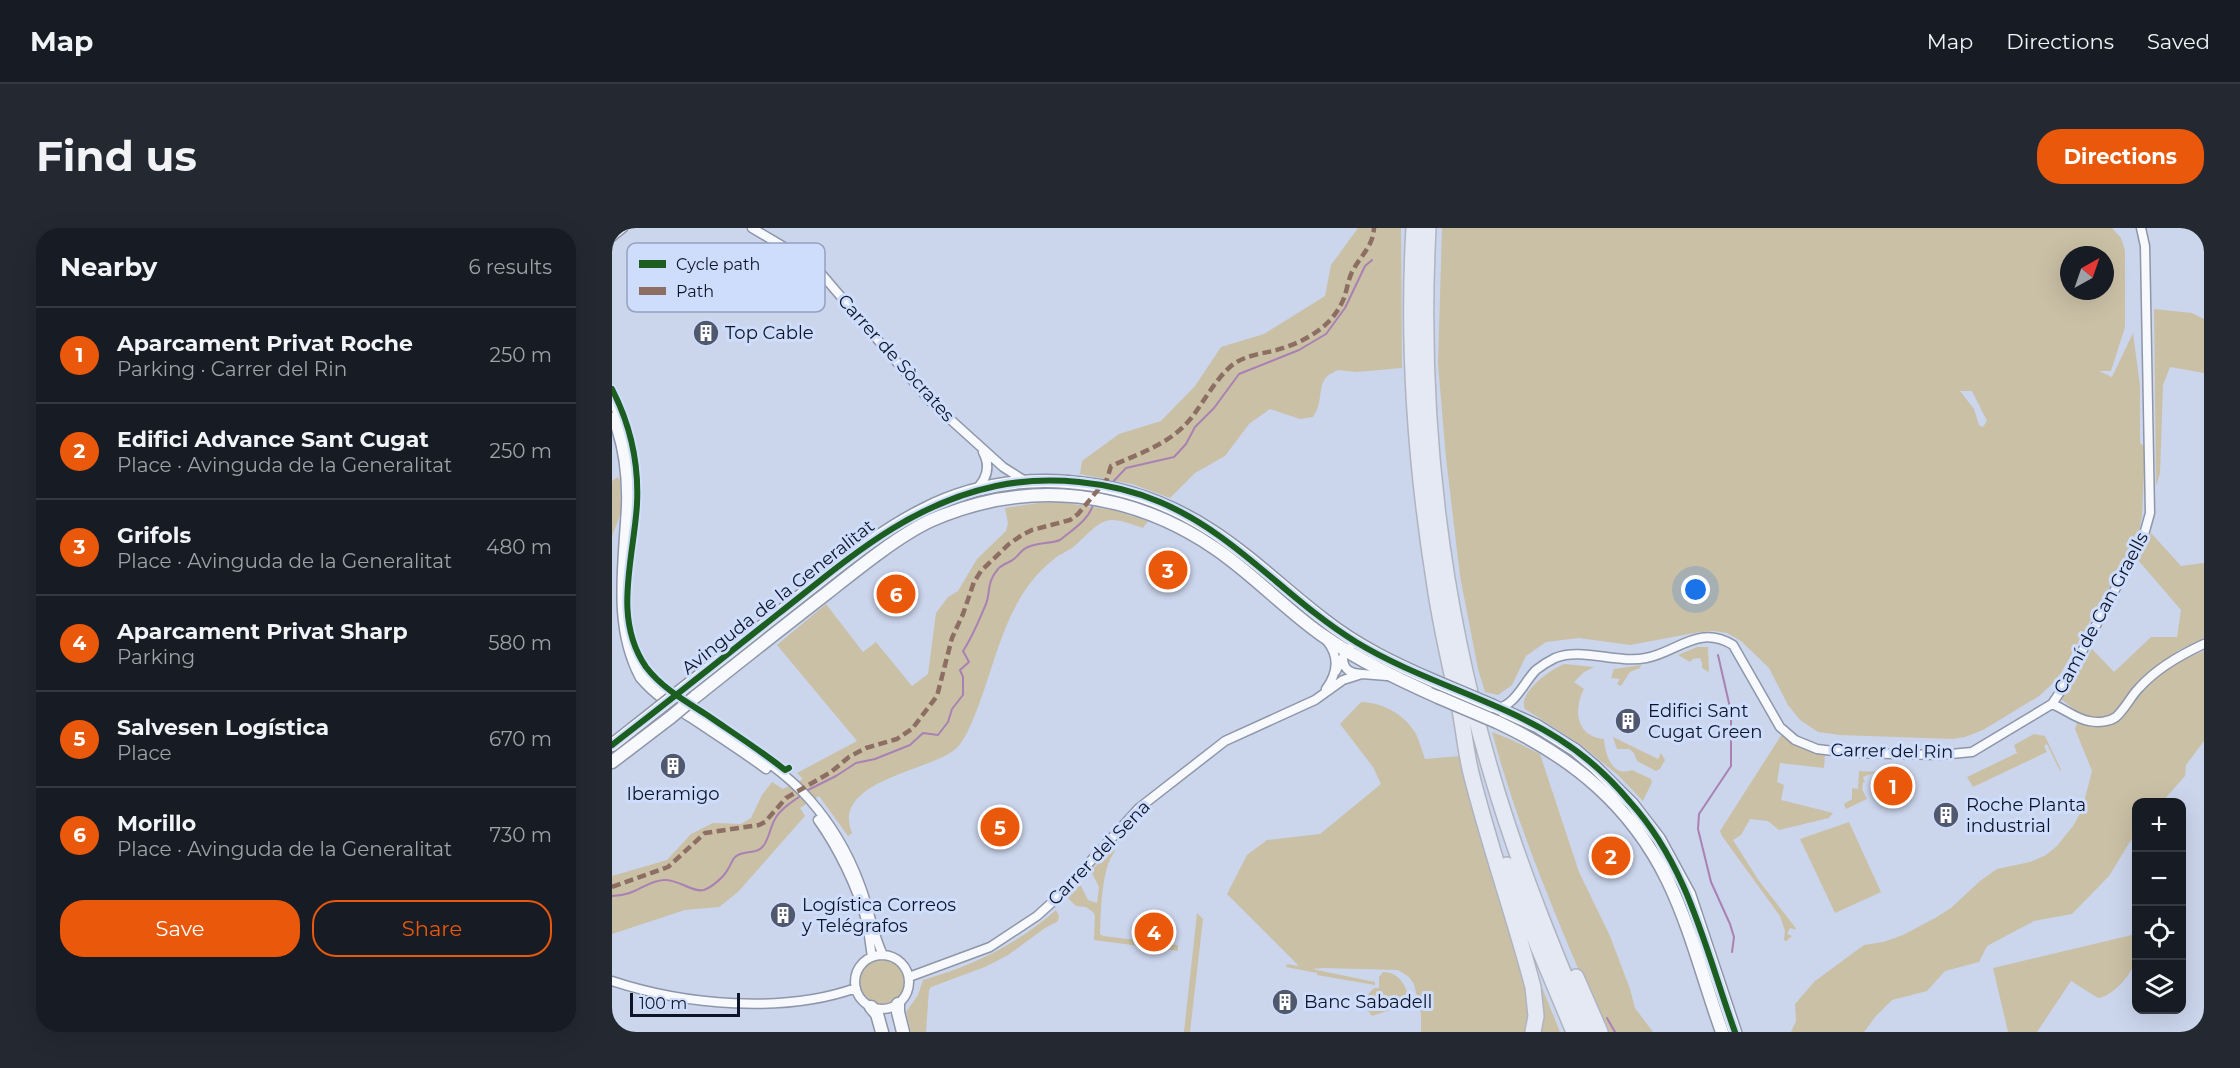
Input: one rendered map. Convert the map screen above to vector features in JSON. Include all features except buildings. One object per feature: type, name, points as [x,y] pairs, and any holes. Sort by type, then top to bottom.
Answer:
[{"type":"highway","points":[[1414,228],[1413,345],[1420,476],[1435,587],[1461,713],[1470,771],[1531,978],[1536,1003],[1533,1032]]},
{"type":"highway","points":[[1428,228],[1425,319],[1428,408],[1443,552],[1460,647],[1482,739],[1509,829],[1534,901],[1588,1032]]},
{"type":"highway","points":[[1461,713],[1487,806],[1511,877],[1574,1032]]},
{"type":"highway","points":[[1534,901],[1570,962],[1600,1032]]},
{"type":"street","points":[[612,237],[623,228]]},
{"type":"street","name":"Carrer de Sòcrates","points":[[752,228],[779,243]]},
{"type":"street","name":"Camí de Can Graells","points":[[2141,228],[2145,246],[2150,513],[2136,550],[2052,704],[2091,722],[2107,722],[2116,716],[2139,687],[2160,669],[2181,654],[2204,644]]},
{"type":"street","name":"Carrer de Sòcrates","points":[[825,277],[914,383],[981,449],[1009,472],[1028,482]]},
{"type":"street","points":[[612,400],[624,430],[632,472],[632,509],[621,601],[623,629],[634,657],[642,671],[663,692],[755,753],[808,802],[834,833],[860,883],[876,940],[883,955]]},
{"type":"street","points":[[612,417],[624,462],[626,484],[625,515],[614,604],[618,634],[627,657],[640,678],[658,696],[788,783]]},
{"type":"street","points":[[972,492],[984,480],[987,469],[985,456],[981,449]]},
{"type":"street","name":"Avinguda de la Generalitat","points":[[612,745],[862,547],[925,509],[972,492],[1028,482],[1062,482],[1121,490],[1159,502],[1212,530],[1323,620],[1352,640],[1413,672],[1495,707],[1558,738],[1595,766],[1632,804],[1659,839],[1689,894],[1735,1032]]},
{"type":"street","name":"Avinguda de la Generalitat","points":[[612,762],[852,573],[930,521],[969,506],[1016,496],[1080,496],[1112,501],[1150,513],[1187,530],[1218,551],[1345,655],[1530,738],[1566,761],[1607,796],[1633,826],[1668,882],[1680,910],[1722,1032]]},
{"type":"street","points":[[1321,634],[1334,653],[1336,671]]},
{"type":"street","name":"Carrer del Rin","points":[[1495,707],[1502,708],[1510,702],[1537,669],[1556,658],[1574,654],[1619,659],[1648,658],[1690,640],[1703,637],[1718,638],[1733,645],[1780,727],[1795,740],[1817,749],[1850,753],[1940,755],[1972,752],[2052,704]]},
{"type":"street","points":[[1413,672],[1396,670],[1353,646],[1345,655],[1344,666],[1348,671],[1386,676],[1422,690]]},
{"type":"street","name":"Carrer del Sena","points":[[1315,700],[1326,689],[1345,655]]},
{"type":"street","name":"Carrer del Sena","points":[[909,977],[990,947],[1020,929],[1058,897],[1139,808],[1222,743],[1315,700],[1343,680],[1362,674]]},
{"type":"street","points":[[1510,702],[1510,707],[1518,718]]},
{"type":"street","points":[[808,802],[840,855],[866,920],[872,957]]},
{"type":"street","points":[[872,1006],[886,1009],[898,1004],[908,991],[909,977],[900,962],[893,957],[883,955],[872,957],[860,967],[855,980],[861,998],[872,1006],[877,1014],[882,1032]]},
{"type":"street","points":[[612,981],[666,996],[758,1004],[844,993],[856,988]]},
{"type":"street","points":[[898,1004],[903,1032]]},
{"type":"shaded area","points":[[1358,228],[1401,228],[1402,368],[1356,372],[1338,370],[1326,378],[1323,383],[1313,417],[1300,419],[1270,409],[1249,424],[1225,456],[1195,473],[1170,498],[1132,484],[1080,474],[1082,461],[1119,434],[1161,421],[1195,386],[1221,347],[1264,334],[1325,296],[1331,265]]},
{"type":"shaded area","points":[[1442,228],[2112,228],[2121,238],[2125,250],[2125,327],[2111,371],[2099,371],[2112,377],[2133,333],[2140,386],[2140,443],[2145,447],[2142,517],[2138,536],[2061,673],[2051,685],[2039,696],[1983,730],[1965,737],[1953,739],[1840,735],[1818,732],[1800,720],[1788,705],[1769,668],[1741,641],[1727,633],[1714,631],[1630,645],[1579,638],[1546,642],[1526,656],[1512,685],[1498,695],[1485,692],[1478,669],[1460,576],[1438,364]],"holes":[[[1960,391],[1972,391],[1987,421],[1983,427],[1979,425],[1974,409]]]},
{"type":"shaded area","points":[[2154,309],[2192,313],[2204,319],[2204,373],[2170,367],[2163,385],[2160,473],[2156,486]]},
{"type":"shaded area","points":[[618,477],[621,512],[612,537],[612,481]]},
{"type":"shaded area","points":[[1030,486],[1087,488],[1146,502],[1210,534],[1318,620],[1315,624],[1219,547],[1084,492],[945,510],[612,757],[612,750],[895,530],[934,509],[989,492]]},
{"type":"shaded area","points":[[1059,502],[1113,510],[1148,521],[1143,528],[1116,520],[1101,523],[1072,548],[1055,558],[1035,577],[1021,596],[1010,618],[977,711],[967,733],[953,751],[867,790],[855,802],[849,816],[852,833],[848,836],[819,796],[800,808],[805,816],[738,892],[719,907],[685,910],[612,934],[612,876],[667,860],[691,834],[713,823],[741,824],[751,818],[762,795],[772,782],[783,789],[803,779],[797,773],[857,741],[777,645],[826,604],[863,652],[876,642],[912,686],[928,674],[936,613],[948,597],[958,591],[977,559],[1006,531],[1008,523],[1005,508]]},
{"type":"shaded area","points":[[2151,533],[2181,566],[2204,563],[2204,638],[2177,651],[2182,660],[2204,651],[2204,741],[2186,765],[2185,776],[2166,798],[2132,798],[2132,839],[2109,876],[2072,914],[2034,921],[1987,946],[1979,962],[1945,971],[1927,991],[1892,1000],[1864,1032],[1791,1032],[1796,1021],[1795,1004],[1815,981],[1864,945],[1883,942],[1903,935],[1935,918],[1951,908],[1980,881],[1997,869],[2030,862],[2046,855],[2057,846],[2073,826],[2082,810],[2092,771],[2075,729],[2080,714],[2061,699],[2092,649],[2114,672],[2151,637],[2177,637],[2181,610],[2138,560]]},
{"type":"shaded area","points":[[1697,647],[1708,647],[1709,672],[1702,668],[1700,658],[1690,662],[1678,655]]},
{"type":"shaded area","points":[[1565,664],[1594,667],[1584,672],[1574,682],[1584,689],[1579,705],[1579,721],[1588,733],[1604,739],[1608,758],[1615,768],[1625,772],[1632,770],[1651,779],[1652,782],[1643,801],[1618,775],[1580,744],[1525,709],[1524,703],[1530,689],[1544,676]]},
{"type":"shaded area","points":[[1641,665],[1640,668],[1630,672],[1621,686],[1617,684],[1620,679],[1611,678],[1614,669]]},
{"type":"shaded area","points":[[1361,702],[1378,704],[1401,716],[1417,736],[1425,759],[1461,756],[1528,993],[1530,1019],[1527,1032],[1421,1032],[1421,1014],[1414,984],[1409,977],[1398,970],[1312,969],[1375,982],[1375,985],[1286,967],[1287,964],[1299,966],[1227,894],[1247,855],[1267,840],[1320,834],[1381,784],[1373,767],[1340,724]]},
{"type":"shaded area","points":[[1492,732],[1540,754],[1579,872],[1610,936],[1635,1008],[1653,1032],[1605,1032],[1529,847]]},
{"type":"shaded area","points":[[1782,734],[1801,748],[1825,754],[1824,768],[1780,763],[1777,782],[1784,785],[1781,800],[1833,813],[1829,818],[1779,830],[1768,821],[1750,819],[1741,835],[1733,840],[1759,881],[1795,927],[1796,930],[1790,928],[1787,934],[1792,936],[1786,941],[1780,916],[1720,831]]},
{"type":"shaded area","points":[[2034,734],[2045,736],[2060,771],[2047,744],[2044,746],[2047,752],[1973,787],[1967,777],[2017,753],[2014,745]]},
{"type":"shaded area","points":[[1613,737],[1658,759],[1661,753],[1665,760],[1660,769],[1656,771],[1637,761],[1634,753],[1629,749],[1617,749]]},
{"type":"shaded area","points":[[1859,771],[1876,772],[1863,777],[1865,782],[1862,789],[1867,799],[1846,809],[1844,804],[1852,799],[1852,788],[1858,789]]},
{"type":"shaded area","points":[[1849,822],[1881,892],[1835,913],[1800,839]]},
{"type":"shaded area","points":[[1112,848],[1115,851],[1104,879],[1100,934],[1178,945],[1178,951],[1094,940],[1095,916],[1093,912],[1086,907],[1076,906],[1067,897],[1080,884],[1088,900],[1097,903],[1099,887],[1091,871]]},
{"type":"shaded area","points":[[1056,910],[1059,916],[1058,921],[1008,955],[985,967],[931,987],[926,1032],[911,1032],[906,1012],[918,995],[923,980],[993,953],[1025,934]]},
{"type":"shaded area","points":[[1197,913],[1203,919],[1190,1032],[1184,1032]]},
{"type":"shaded area","points":[[2132,935],[2132,968],[2122,983],[2104,997],[2098,998],[2071,981],[2037,1032],[2008,1032],[1993,968]]},
{"type":"shaded area","points":[[882,960],[897,967],[904,982],[897,997],[882,1004],[867,997],[860,982],[867,967]]},
{"type":"shaded area","points":[[1533,965],[1560,1032],[1536,1032],[1543,1006]]},
{"type":"shaded area","points":[[1383,972],[1398,977],[1411,1000],[1399,1007],[1372,1016],[1361,1002],[1374,988],[1379,988],[1379,977]]},
{"type":"waterway","points":[[1111,484],[1126,468],[1174,457],[1186,444],[1195,427],[1214,408],[1239,374],[1299,350],[1326,334],[1345,308],[1365,266],[1372,260]]},
{"type":"waterway","points":[[806,791],[856,763],[875,759],[910,745],[923,733],[938,735],[948,722],[952,709],[963,695],[963,677],[960,670],[969,662],[963,651],[986,604],[994,574],[1026,548],[1060,540],[1088,515],[1093,504]]},
{"type":"waterway","points":[[1718,655],[1731,712],[1731,766],[1699,814],[1698,829],[1711,882],[1734,937],[1732,952]]},
{"type":"waterway","points":[[612,896],[628,894],[651,883],[664,880],[695,890],[707,889],[724,875],[735,857],[761,848],[766,842],[777,815],[802,795]]},
{"type":"waterway","points":[[1607,1018],[1615,1032]]},
{"type":"marked path","points":[[612,887],[668,867],[705,833],[759,825],[765,822],[786,798],[831,772],[849,757],[866,748],[897,739],[912,729],[937,696],[952,638],[974,582],[981,571],[1009,544],[1022,535],[1070,520],[1078,514],[1107,479],[1111,466],[1145,452],[1175,434],[1192,417],[1220,377],[1231,366],[1251,356],[1295,344],[1324,326],[1339,309],[1349,278],[1366,251],[1374,228]]},
{"type":"cycle path","points":[[612,389],[624,416],[635,459],[637,504],[627,608],[636,648],[652,675],[667,688],[785,770],[789,768]]},
{"type":"cycle path","points":[[612,745],[854,555],[906,521],[934,506],[996,486],[1037,481],[1079,482],[1121,489],[1160,502],[1213,531],[1307,607],[1356,642],[1406,668],[1535,725],[1559,739],[1597,768],[1614,784],[1650,827],[1682,882],[1705,941],[1735,1032]]},
{"type":"place","name":"Top Cable","points":[[706,333]]},
{"type":"place","name":"Grifols","points":[[1168,570]]},
{"type":"place","name":"Morillo","points":[[896,594]]},
{"type":"place","name":"Edifici Sant Cugat Green","points":[[1628,721]]},
{"type":"place","name":"Iberamigo","points":[[673,766]]},
{"type":"place","name":"Aparcament Privat Roche","points":[[1893,786]]},
{"type":"place","name":"Roche Planta industrial","points":[[1946,815]]},
{"type":"place","name":"Salvesen Logística","points":[[1000,827]]},
{"type":"place","name":"Edifici Advance Sant Cugat","points":[[1611,856]]},
{"type":"place","name":"Logística Correos y Telégrafos","points":[[783,915]]},
{"type":"place","name":"Aparcament Privat Sharp","points":[[1154,932]]},
{"type":"place","name":"Banc Sabadell","points":[[1285,1002]]}]
